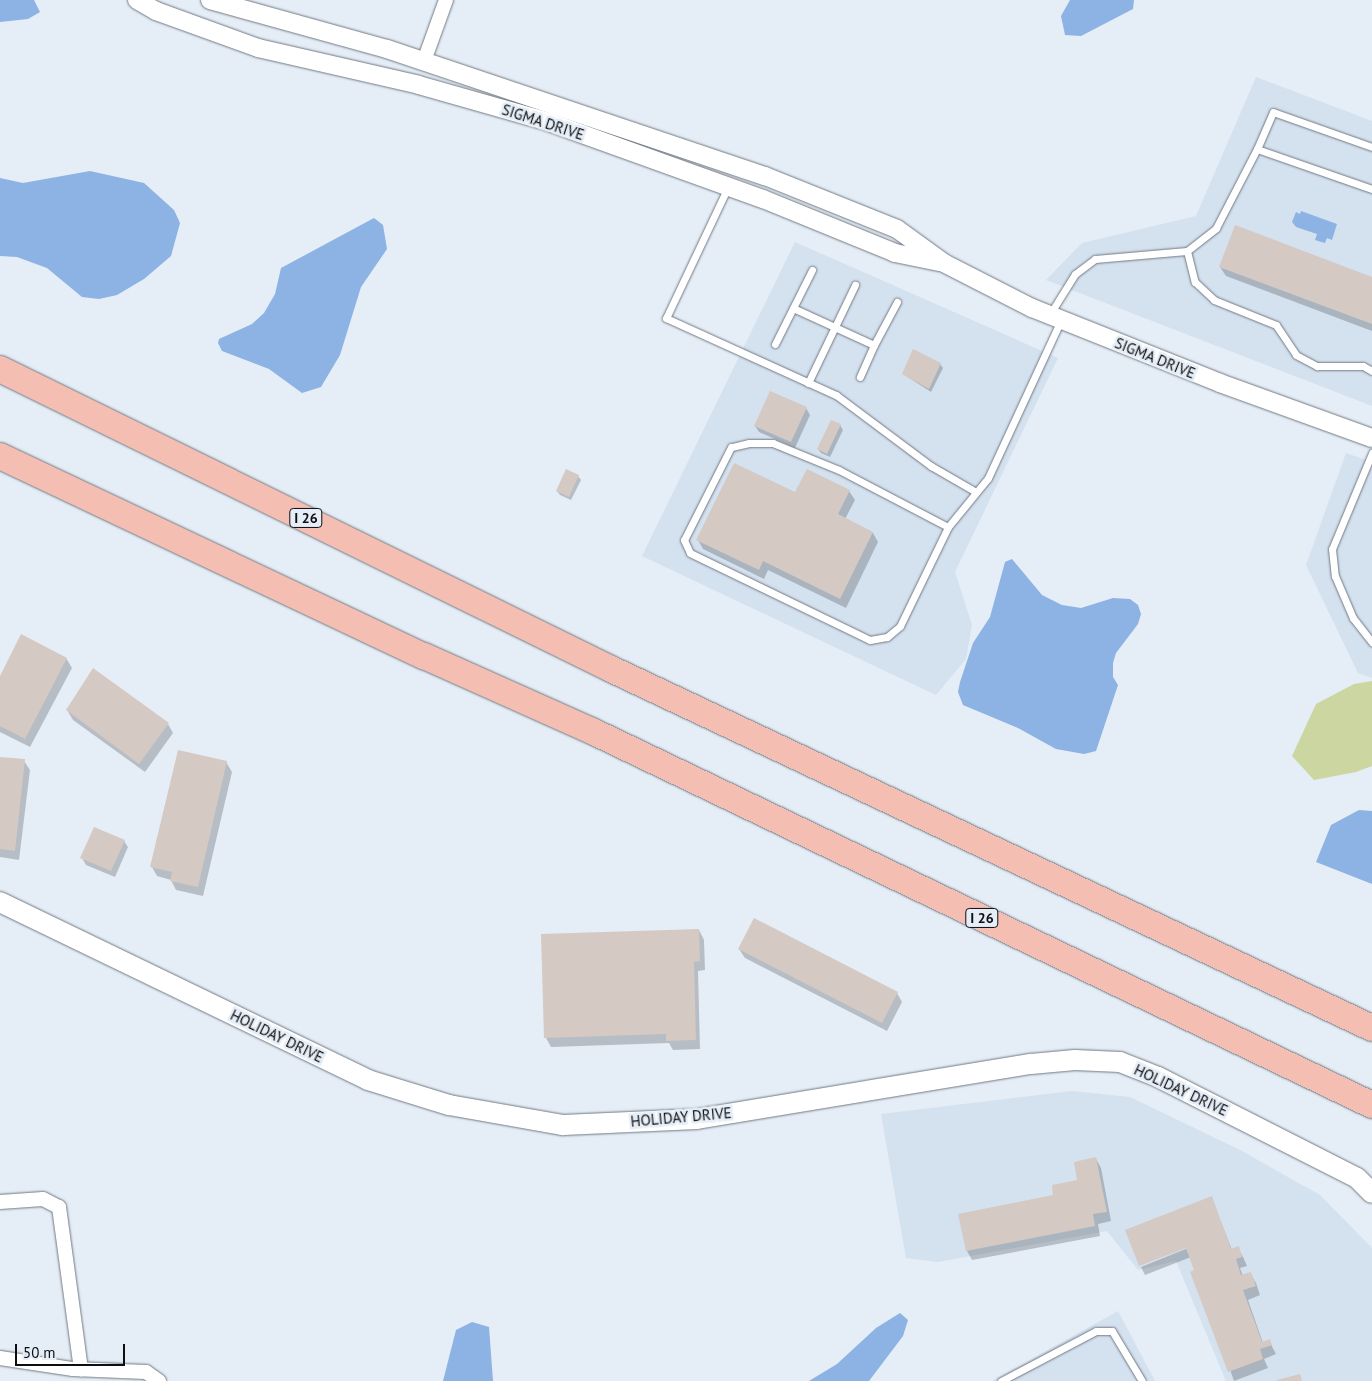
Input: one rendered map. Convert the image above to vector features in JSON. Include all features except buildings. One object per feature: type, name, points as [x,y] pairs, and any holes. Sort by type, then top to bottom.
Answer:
[{"type":"highway","name":"I 26","points":[[0,369],[611,669],[1372,1028]]},
{"type":"highway","name":"I 26","points":[[0,456],[424,656],[592,731],[1372,1105]]},
{"type":"main road","name":"HOLIDAY DRIVE","points":[[0,902],[368,1080],[449,1105],[563,1125],[697,1119],[1031,1064],[1075,1060],[1120,1062],[1158,1076],[1357,1178],[1372,1192]]},
{"type":"street","name":"SIGMA DRIVE","points":[[137,0],[156,11],[258,48],[419,85],[549,122],[728,187],[895,253],[944,263]]},
{"type":"street","name":"SIGMA DRIVE","points":[[210,0],[424,61],[764,176],[897,229],[944,263],[1055,317],[1220,384],[1372,438]]},
{"type":"street","points":[[419,85],[424,61],[446,0]]},
{"type":"street","points":[[0,1202],[43,1199],[60,1207],[81,1370]]},
{"type":"street","points":[[0,1358],[81,1370],[146,1372],[159,1381]]},
{"type":"lane","points":[[948,527],[839,470],[773,443],[749,443],[731,447],[684,540],[690,553],[870,640],[887,637],[900,626],[948,527],[988,478],[1055,317],[1075,274],[1095,259],[1187,251],[1216,228],[1257,149],[1272,112],[1372,147]]},
{"type":"lane","points":[[1257,149],[1372,189]]},
{"type":"lane","points":[[728,187],[666,318],[836,396],[931,466],[976,492]]},
{"type":"lane","points":[[1187,251],[1195,282],[1214,300],[1276,325],[1296,355],[1317,366],[1363,366],[1372,371]]},
{"type":"lane","points":[[775,344],[812,270]]},
{"type":"lane","points":[[808,382],[855,285]]},
{"type":"lane","points":[[860,377],[874,345],[898,302]]},
{"type":"lane","points":[[793,308],[835,325],[874,345]]},
{"type":"lane","points":[[1372,453],[1332,548],[1338,584],[1353,618],[1372,642]]},
{"type":"lane","points":[[1001,1381],[1096,1331],[1112,1331],[1142,1381]]},
{"type":"shaded area","points":[[1256,77],[1372,121],[1372,406],[1046,280],[1082,243],[1196,216]]},
{"type":"shaded area","points":[[795,242],[1058,358],[955,572],[972,625],[966,659],[936,695],[642,556]]},
{"type":"shaded area","points":[[1346,453],[1372,462],[1372,678],[1358,673],[1306,565]]},
{"type":"shaded area","points":[[1072,1091],[1130,1097],[1240,1150],[1320,1195],[1372,1248],[1372,1381],[1226,1381],[1176,1261],[1138,1270],[1107,1231],[938,1262],[906,1258],[881,1114]]},
{"type":"shaded area","points":[[1118,1311],[1155,1381],[992,1381]]},
{"type":"green space","points":[[1372,681],[1372,766],[1356,772],[1314,780],[1292,756],[1316,704],[1354,684]]},
{"type":"water","points":[[0,0],[34,0],[40,12],[28,19],[0,22]]},
{"type":"water","points":[[1070,0],[1134,0],[1133,9],[1081,36],[1065,35],[1061,16]]},
{"type":"water","points":[[90,171],[144,183],[174,210],[180,223],[171,256],[144,279],[117,295],[99,299],[82,297],[47,268],[17,257],[0,256],[0,178],[23,183]]},
{"type":"water","points":[[1301,211],[1337,224],[1332,240],[1327,238],[1325,243],[1315,240],[1317,234],[1296,227],[1292,222],[1296,212],[1300,214]]},
{"type":"water","points":[[374,218],[383,225],[387,249],[361,287],[340,355],[321,387],[302,393],[269,369],[222,351],[218,343],[219,339],[252,324],[264,313],[275,294],[281,268]]},
{"type":"water","points":[[1012,559],[1042,595],[1062,605],[1081,608],[1113,598],[1130,599],[1138,605],[1141,614],[1138,624],[1116,653],[1113,663],[1113,677],[1118,685],[1096,751],[1084,754],[1056,749],[1018,728],[963,705],[958,692],[973,643],[990,617],[1005,562]]},
{"type":"water","points":[[1359,810],[1372,811],[1372,884],[1316,862],[1331,825]]},
{"type":"water","points":[[900,1313],[908,1320],[903,1336],[869,1381],[809,1381],[837,1364],[876,1328]]},
{"type":"water","points":[[472,1322],[489,1327],[493,1381],[443,1381],[456,1330]]}]
